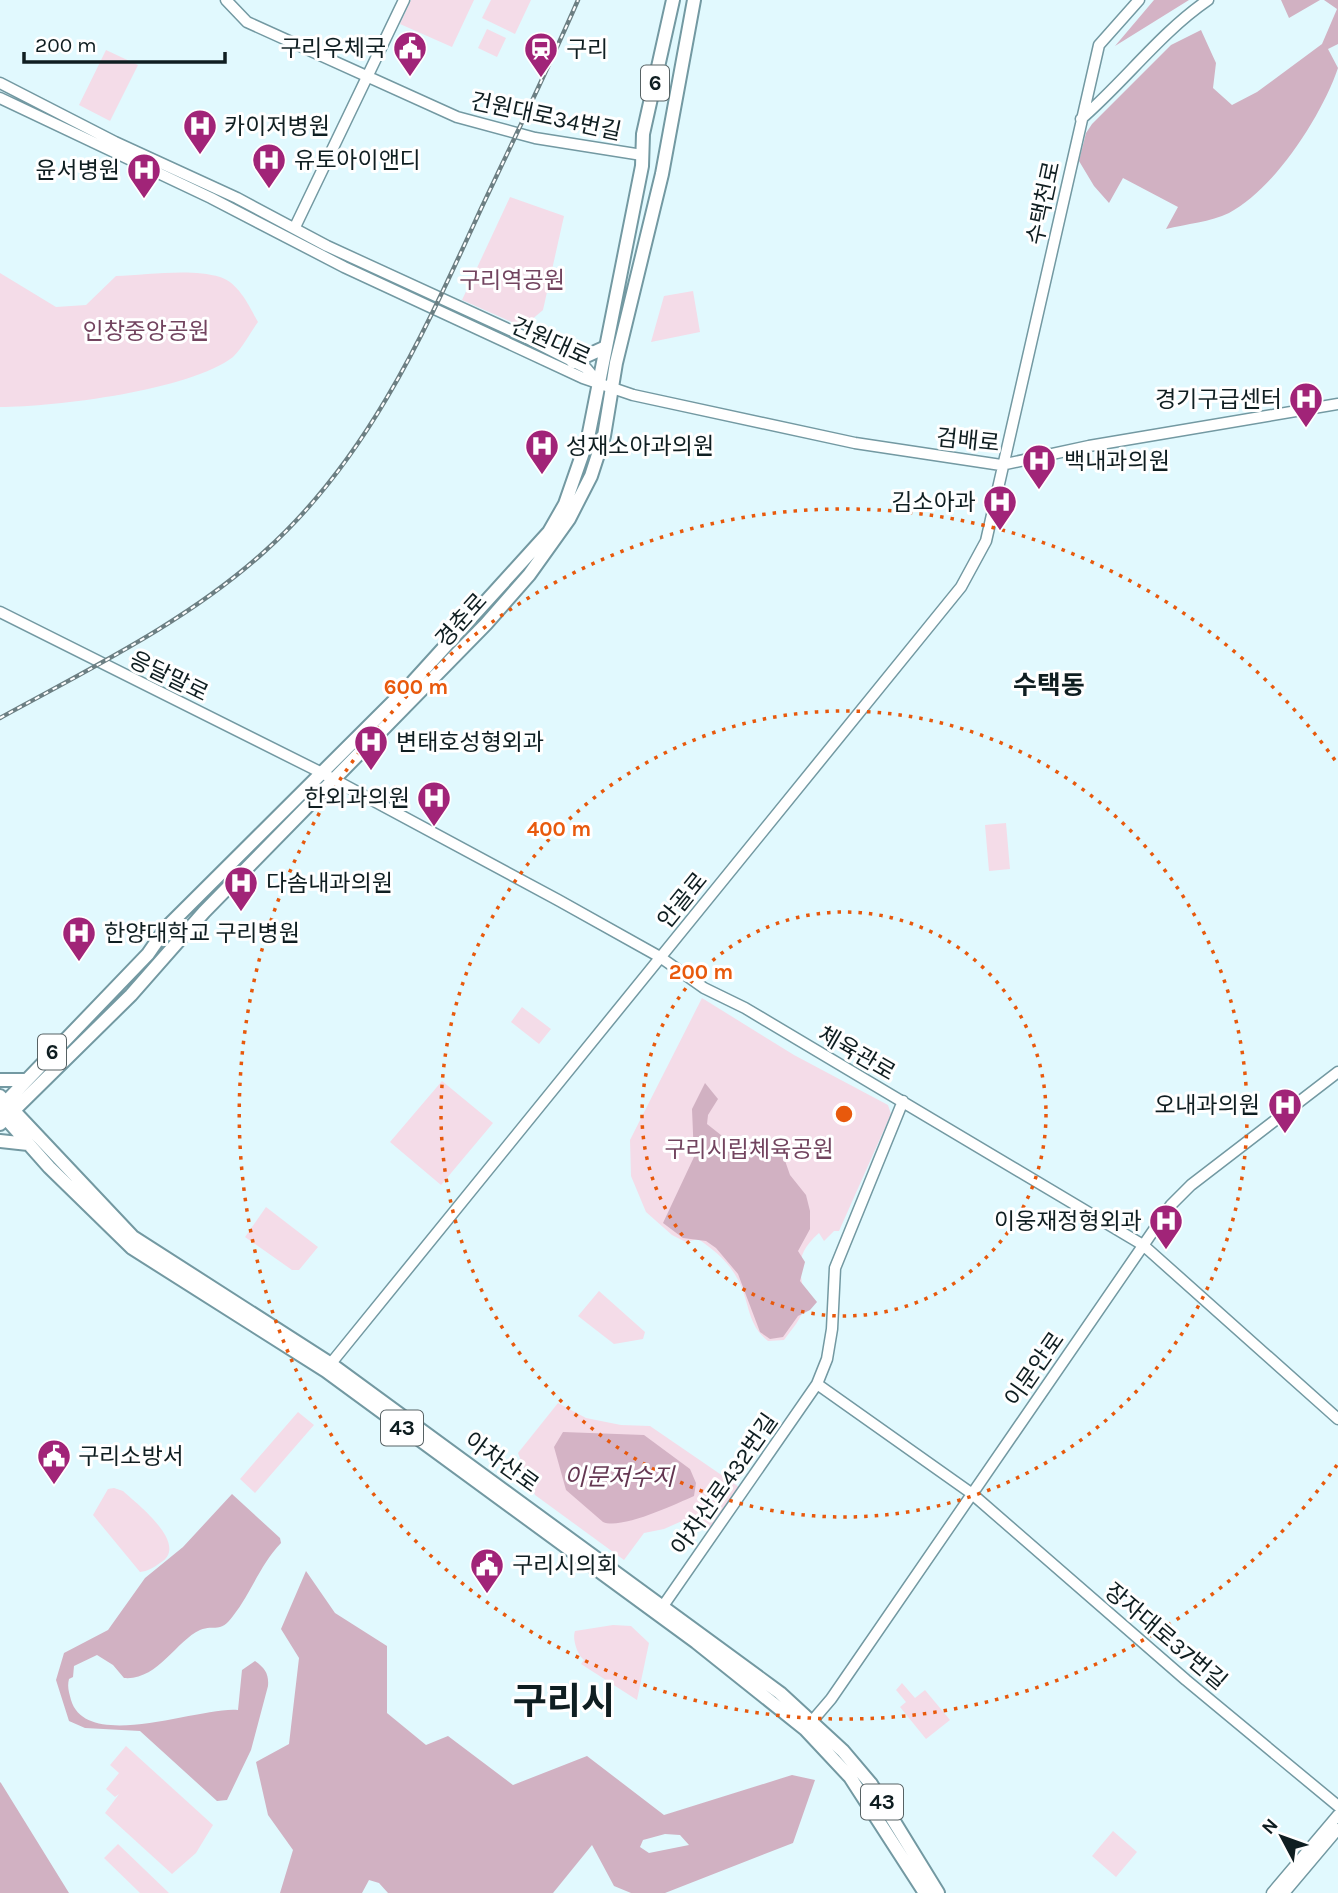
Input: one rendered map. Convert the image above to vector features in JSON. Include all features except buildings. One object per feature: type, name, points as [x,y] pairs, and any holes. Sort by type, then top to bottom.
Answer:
[{"type":"main road","name":"경춘로","points":[[4,1110],[131,995],[549,532],[579,470],[593,414],[642,155],[643,134],[673,0]]},
{"type":"main road","name":"경춘로","points":[[4,1110],[27,1080],[148,954],[166,928],[448,666],[551,547],[592,476],[604,436],[616,363],[649,237],[694,0]]},
{"type":"main road","points":[[573,362],[606,347]]},
{"type":"main road","points":[[0,1080],[27,1080]]},
{"type":"main road","name":"아차산로","points":[[4,1110],[28,1144],[132,1248],[328,1367],[496,1498],[809,1725],[850,1777],[925,1893]]},
{"type":"main road","name":"아차산로","points":[[4,1110],[133,1237],[328,1367],[711,1640],[809,1725],[871,1784],[938,1893]]},
{"type":"main road","points":[[0,1141],[28,1144]]},
{"type":"street","name":"건원대로34번길","points":[[226,0],[247,22],[457,117],[493,128],[642,155]]},
{"type":"street","points":[[295,227],[404,0]]},
{"type":"street","name":"수택천로","points":[[1001,465],[1038,319],[1080,119],[1099,46],[1139,0]]},
{"type":"street","points":[[1080,119],[1104,99],[1146,54],[1208,0]]},
{"type":"street","name":"건원대로","points":[[0,83],[115,142],[295,227],[327,246],[586,368],[598,381]]},
{"type":"street","points":[[1087,92],[1093,98],[1104,99]]},
{"type":"street","name":"건원대로","points":[[0,98],[211,198],[344,267],[531,355],[598,381]]},
{"type":"street","name":"검배로","points":[[598,381],[633,396],[855,443],[1001,465],[1089,446],[1338,404]]},
{"type":"street","name":"안골로","points":[[328,1367],[961,587],[986,541],[1001,465]]},
{"type":"street","name":"응달말로","points":[[0,612],[327,776]]},
{"type":"street","name":"체육관로","points":[[327,776],[660,957],[704,988],[745,1008],[1143,1245],[1338,1419]]},
{"type":"street","name":"이문안로","points":[[809,1725],[831,1699],[1171,1205],[1191,1185],[1338,1072]]},
{"type":"street","name":"아차산로432번길","points":[[663,1606],[817,1384],[827,1359],[832,1329],[835,1268],[903,1101]]},
{"type":"street","name":"장자대로37번길","points":[[817,1384],[971,1493],[1338,1806]]},
{"type":"street","points":[[1272,1893],[1338,1815]]},
{"type":"street","points":[[1284,1893],[1338,1829]]},
{"type":"green space","points":[[411,0],[474,0],[452,47],[400,24]]},
{"type":"green space","points":[[491,0],[531,0],[515,34],[482,18]]},
{"type":"green space","points":[[1281,0],[1320,0],[1289,18]]},
{"type":"green space","points":[[1324,0],[1338,0],[1338,44],[1328,49],[1338,68],[1331,87],[1295,149],[1263,187],[1246,202],[1222,216],[1166,229],[1178,207],[1123,178],[1109,203],[1094,186],[1079,161],[1086,133],[1171,45],[1201,30],[1216,63],[1213,88],[1232,105],[1257,92],[1322,44],[1337,9]]},
{"type":"green space","points":[[487,29],[506,38],[497,57],[478,48]]},
{"type":"green space","points":[[106,50],[138,65],[110,121],[79,105]]},
{"type":"green space","name":"구리역공원","points":[[510,197],[564,216],[543,310],[523,327],[462,300]]},
{"type":"green space","name":"인창중앙공원","points":[[182,272],[208,274],[233,284],[258,322],[233,357],[213,369],[187,379],[87,400],[0,407],[0,273],[56,307],[86,305],[116,276]]},
{"type":"green space","points":[[693,291],[700,332],[651,342],[664,296]]},
{"type":"green space","points":[[1006,823],[1010,869],[989,871],[985,825]]},
{"type":"green space","name":"구리시립체육공원","points":[[702,998],[794,1055],[888,1105],[891,1114],[839,1231],[834,1231],[824,1241],[819,1233],[803,1252],[800,1269],[803,1311],[784,1340],[768,1341],[761,1334],[752,1319],[737,1278],[720,1256],[698,1239],[686,1242],[672,1235],[646,1212],[631,1176],[630,1140]]},
{"type":"green space","points":[[522,1007],[551,1029],[539,1044],[511,1022]]},
{"type":"green space","points":[[442,1081],[493,1123],[441,1185],[390,1142]]},
{"type":"green space","points":[[705,1083],[718,1099],[708,1115],[707,1124],[726,1139],[756,1150],[782,1152],[790,1175],[806,1195],[810,1211],[810,1229],[798,1251],[805,1262],[800,1281],[817,1302],[810,1310],[798,1316],[783,1337],[770,1339],[760,1332],[738,1274],[716,1248],[706,1241],[683,1238],[663,1223],[694,1157],[692,1109]]},
{"type":"green space","points":[[266,1207],[318,1247],[299,1270],[292,1270],[245,1237]]},
{"type":"green space","points":[[599,1291],[645,1332],[643,1339],[614,1344],[578,1316]]},
{"type":"green space","points":[[558,1403],[586,1418],[621,1425],[650,1426],[739,1487],[709,1530],[691,1517],[664,1529],[644,1533],[624,1560],[535,1495],[518,1453]]},
{"type":"green space","points":[[298,1412],[314,1425],[255,1493],[240,1479]]},
{"type":"green space","points":[[108,1489],[123,1491],[139,1505],[165,1535],[169,1546],[168,1555],[148,1570],[140,1572],[93,1515]]},
{"type":"green space","points":[[232,1494],[280,1538],[281,1543],[267,1560],[228,1622],[221,1627],[205,1628],[191,1635],[156,1667],[136,1677],[124,1678],[113,1665],[97,1655],[74,1666],[73,1677],[69,1679],[68,1685],[71,1700],[81,1715],[99,1723],[147,1723],[238,1710],[242,1670],[255,1661],[264,1669],[268,1686],[251,1750],[227,1800],[217,1801],[140,1731],[85,1728],[69,1721],[56,1680],[64,1653],[108,1630],[145,1578],[183,1547]]},
{"type":"green space","points":[[306,1571],[335,1613],[387,1646],[387,1713],[426,1745],[448,1736],[513,1785],[587,1756],[664,1815],[792,1775],[815,1780],[793,1843],[665,1893],[631,1893],[614,1886],[592,1845],[553,1893],[388,1893],[379,1883],[369,1880],[362,1893],[280,1893],[293,1850],[268,1815],[256,1762],[289,1744],[299,1658],[281,1629]],"holes":[[[665,1834],[680,1835],[689,1845],[649,1853],[640,1847],[643,1840]]]},
{"type":"green space","points":[[613,1625],[631,1626],[649,1643],[637,1700],[581,1664],[584,1660],[576,1646],[575,1631]]},
{"type":"green space","points":[[902,1683],[915,1698],[925,1690],[950,1720],[926,1739],[900,1707],[906,1702],[896,1690]]},
{"type":"green space","points":[[126,1746],[213,1825],[196,1853],[172,1874],[105,1813],[119,1794],[115,1797],[106,1789],[119,1773],[110,1765]]},
{"type":"green space","points":[[1,1783],[69,1893],[0,1893]]},
{"type":"green space","points":[[1113,1831],[1137,1852],[1116,1877],[1092,1856]]},
{"type":"green space","points":[[118,1844],[169,1893],[140,1893],[104,1858]]},
{"type":"water","points":[[1154,0],[1189,0],[1115,46]]},
{"type":"water","name":"이문저수지","points":[[563,1432],[644,1435],[690,1469],[696,1483],[694,1496],[635,1519],[611,1524],[603,1522],[566,1490],[554,1447]]},
{"type":"railway","points":[[0,718],[103,662],[203,600],[264,552],[301,516],[334,477],[390,393],[414,349],[578,0]]},
{"type":"place","name":"구리우체국","points":[[410,78]]},
{"type":"place","name":"구리","points":[[541,79]]},
{"type":"place","name":"카이저병원","points":[[200,156]]},
{"type":"place","name":"유토아이앤디","points":[[269,190]]},
{"type":"place","name":"윤서병원","points":[[144,200]]},
{"type":"place","name":"경기구급센터","points":[[1306,429]]},
{"type":"place","name":"성재소아과의원","points":[[542,476]]},
{"type":"place","name":"백내과의원","points":[[1039,491]]},
{"type":"place","name":"김소아과","points":[[1000,532]]},
{"type":"place","name":"변태호성형외과","points":[[371,772]]},
{"type":"place","name":"한외과의원","points":[[434,828]]},
{"type":"place","name":"다솜내과의원","points":[[241,913]]},
{"type":"place","name":"한양대학교 구리병원","points":[[79,963]]},
{"type":"place","name":"오내과의원","points":[[1285,1135]]},
{"type":"place","name":"이웅재정형외과","points":[[1166,1251]]},
{"type":"place","name":"구리소방서","points":[[54,1486]]},
{"type":"place","name":"구리시의회","points":[[487,1595]]},
{"type":"district","name":"수택동","points":[[1049,685]]},
{"type":"district","name":"구리시","points":[[564,1701]]}]
